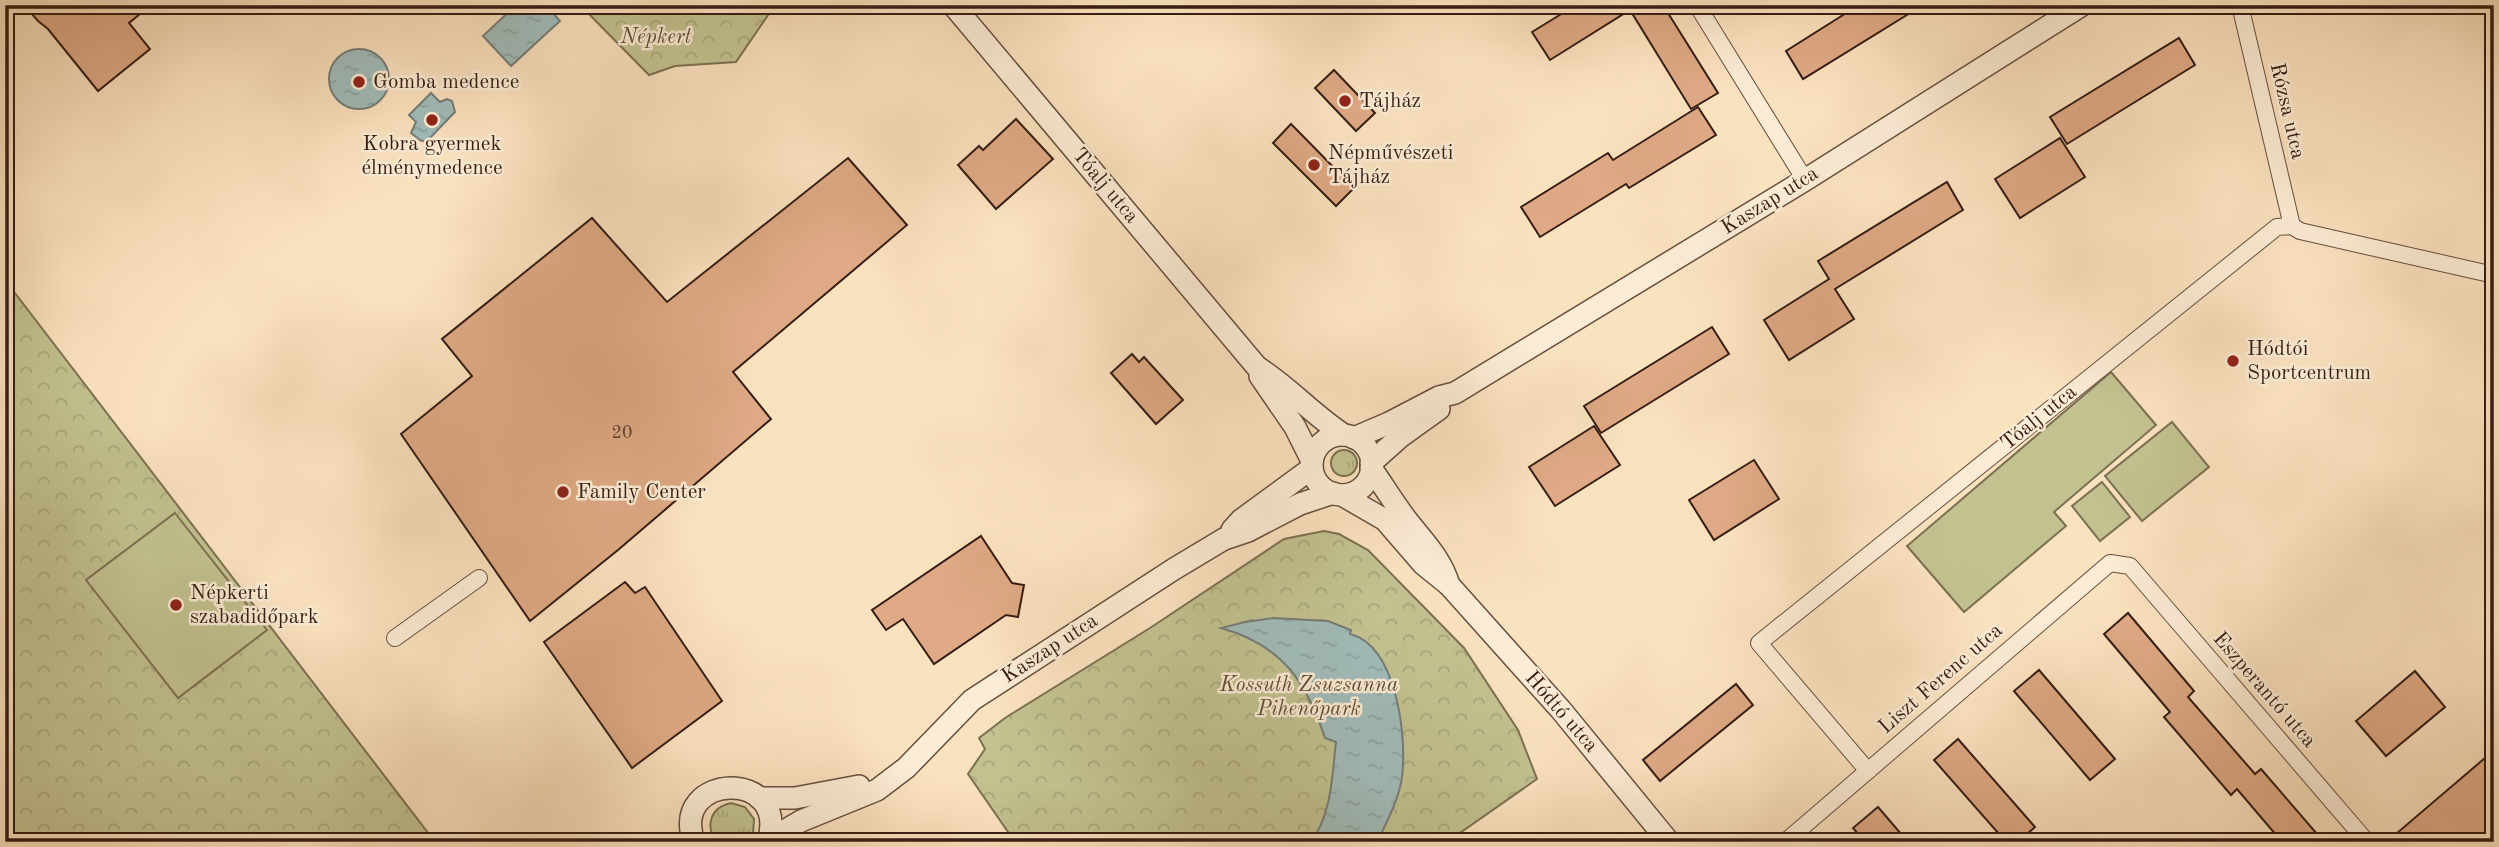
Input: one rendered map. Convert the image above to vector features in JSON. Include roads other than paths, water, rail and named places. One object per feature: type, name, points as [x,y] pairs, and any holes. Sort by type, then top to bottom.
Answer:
[{"type":"street","name":"Tóalj utca","points":[[953,5],[1257,367],[1270,375],[1321,420],[1349,436]]},
{"type":"street","points":[[1697,5],[1805,180]]},
{"type":"street","name":"Kaszap utca","points":[[1349,436],[1389,423],[1439,397],[1455,393],[1805,180],[2082,5]]},
{"type":"street","name":"Rózsa utca","points":[[2240,5],[2292,226]]},
{"type":"street","name":"Tóalj utca","points":[[1868,771],[1759,643],[2277,227],[2292,226]]},
{"type":"street","points":[[2292,226],[2494,275]]},
{"type":"street","name":"Tóalj utca","points":[[1257,367],[1262,381],[1295,427],[1312,465]]},
{"type":"street","name":"Kaszap utca","points":[[1371,465],[1401,437],[1445,405],[1455,393]]},
{"type":"street","points":[[1335,436],[1349,436],[1367,450],[1371,465],[1369,476],[1358,489],[1337,494],[1319,484],[1312,465],[1320,445],[1335,436]]},
{"type":"street","name":"Kaszap utca","points":[[1224,539],[1241,520],[1312,465]]},
{"type":"street","name":"Hódtó utca","points":[[1371,465],[1406,519],[1444,567],[1449,584]]},
{"type":"street","name":"Kaszap utca","points":[[768,841],[801,821],[877,790],[919,756],[972,700],[1224,539],[1248,531],[1300,504],[1337,494]]},
{"type":"street","name":"Hódtó utca","points":[[1337,494],[1385,520],[1423,565],[1449,584],[1561,710],[1669,842]]},
{"type":"street","name":"Liszt Ferenc utca","points":[[1785,842],[2110,563],[2130,566]]},
{"type":"street","name":"Eszperantó utca","points":[[2130,566],[2367,842]]},
{"type":"street","points":[[395,638],[479,578]]},
{"type":"street","name":"Kaszap utca","points":[[759,799],[795,798],[891,779]]},
{"type":"street","points":[[694,842],[691,828],[693,813],[711,791],[726,787],[740,788],[759,799],[770,818],[768,841]]},
{"type":"water","points":[[516,5],[546,5],[560,21],[511,66],[483,36]]},
{"type":"water","name":"Gomba medence","points":[[353,49],[365,49],[384,62],[389,79],[387,91],[376,104],[365,109],[353,109],[334,96],[329,85],[329,73],[342,54]]},
{"type":"water","name":"Kobra gyermek élménymedence","points":[[431,93],[440,102],[447,99],[452,101],[455,112],[426,142],[411,133],[416,122],[409,115]]},
{"type":"water","points":[[1273,618],[1328,621],[1351,630],[1350,634],[1366,642],[1379,656],[1388,674],[1396,695],[1403,739],[1402,777],[1389,818],[1377,842],[1311,842],[1327,807],[1336,742],[1325,738],[1300,683],[1276,655],[1242,635],[1221,628]]},
{"type":"place","name":"Gomba medence","points":[[359,82]]},
{"type":"place","name":"Tájház","points":[[1345,101]]},
{"type":"place","name":"Kobra gyermek élménymedence","points":[[432,120]]},
{"type":"place","name":"Népművészeti Tájház","points":[[1314,165]]},
{"type":"place","name":"Hódtói Sportcentrum","points":[[2233,361]]},
{"type":"place","name":"Family Center","points":[[563,492]]},
{"type":"place","name":"Népkerti szabadidőpark","points":[[176,605]]},
{"type":"park label","name":"Népkert","points":[[656,37]]},
{"type":"park label","name":"Kossuth Zsuzsanna Pihenőpark","points":[[1309,697]]}]
